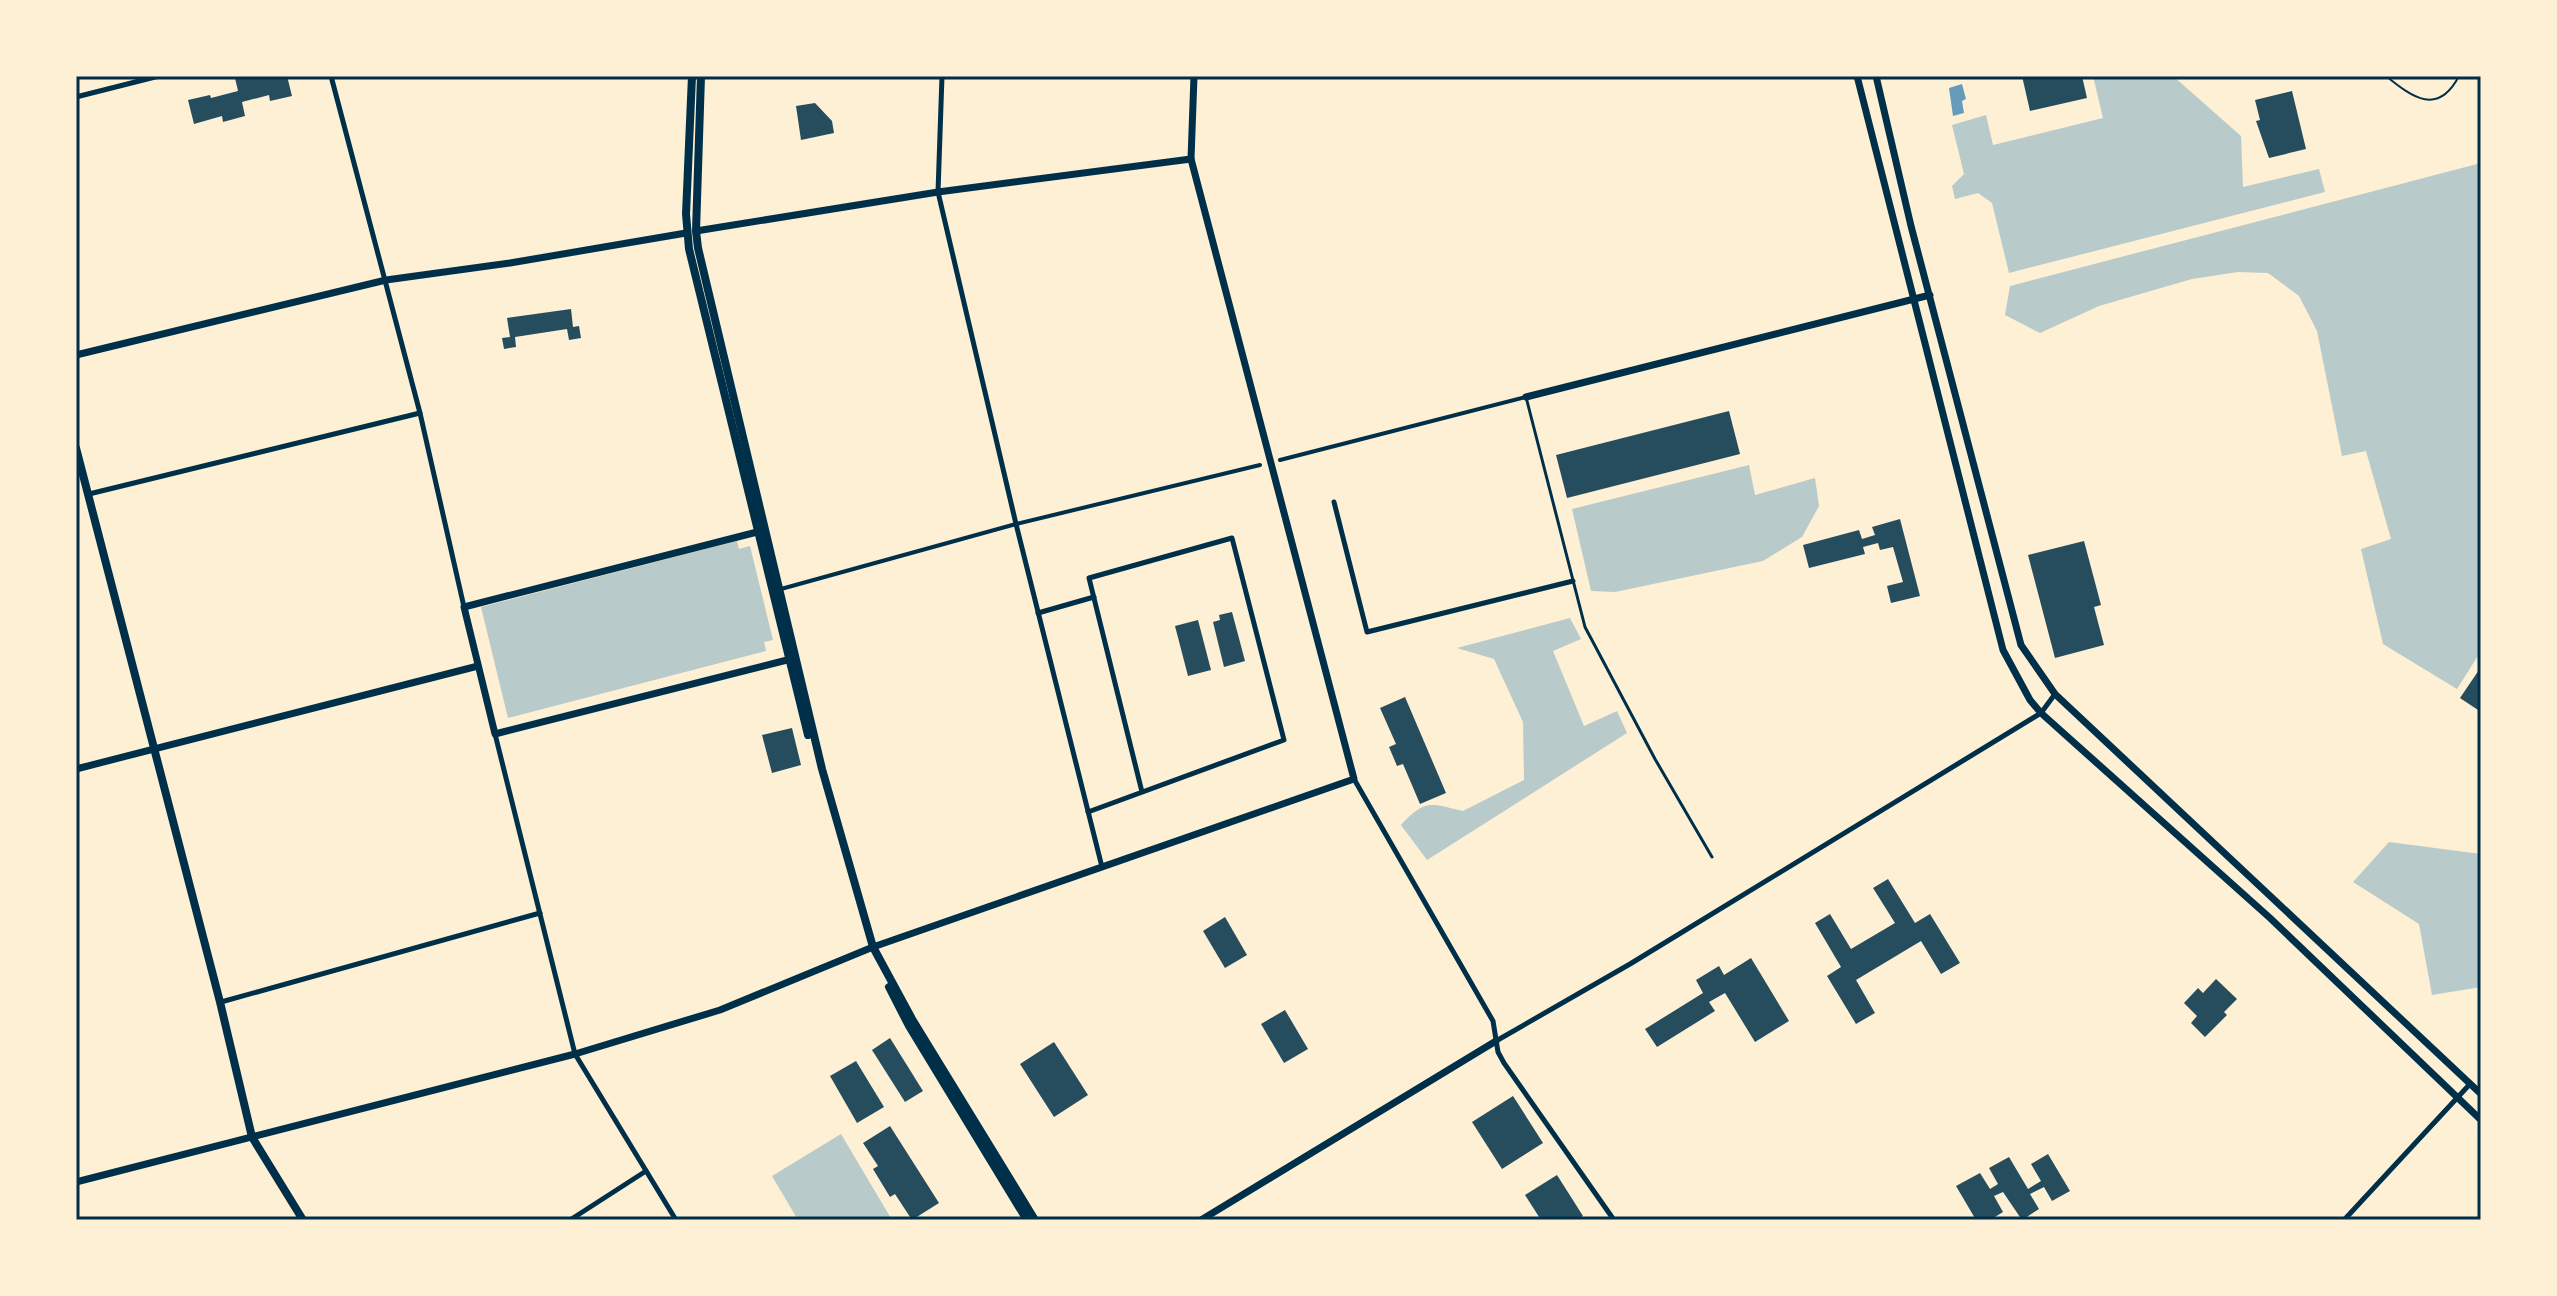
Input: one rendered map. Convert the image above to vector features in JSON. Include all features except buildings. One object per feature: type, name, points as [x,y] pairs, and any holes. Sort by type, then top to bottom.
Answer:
[{"type":"main road","points":[[697,78],[691,232],[819,770],[871,948],[909,1026],[1027,1220]]},
{"type":"main road","points":[[76,448],[220,1002],[252,1137],[303,1220]]},
{"type":"main road","points":[[761,532],[778,590],[792,659]]},
{"type":"main road","points":[[871,948],[1035,1220]]},
{"type":"street","points":[[76,97],[159,76]]},
{"type":"street","points":[[331,76],[420,413],[478,666],[575,1054],[676,1220]]},
{"type":"street","points":[[942,76],[938,192],[1016,524],[1102,867]]},
{"type":"street","points":[[1194,76],[1191,159],[1354,779],[1493,1021],[1498,1052],[1504,1063],[1614,1220]]},
{"type":"street","points":[[1857,76],[2003,650],[2030,700],[2250,900],[2481,1120]]},
{"type":"street","points":[[1876,76],[2021,645],[2055,694],[2481,1094]]},
{"type":"street","points":[[76,355],[386,280],[510,263],[938,192],[1191,159]]},
{"type":"street","points":[[1280,460],[1930,295]]},
{"type":"street","points":[[88,494],[420,413]]},
{"type":"street","points":[[778,590],[1016,524],[1260,465]]},
{"type":"street","points":[[1334,502],[1367,632],[1573,581]]},
{"type":"street","points":[[464,607],[761,532]]},
{"type":"street","points":[[1088,812],[1284,740],[1232,538],[1089,578],[1142,792]]},
{"type":"street","points":[[1038,613],[1094,597]]},
{"type":"street","points":[[495,734],[792,659]]},
{"type":"street","points":[[76,769],[478,666]]},
{"type":"street","points":[[1201,1220],[1496,1041],[1630,964],[2041,713],[2055,694]]},
{"type":"street","points":[[76,1182],[575,1054],[720,1010],[871,948],[1354,779]]},
{"type":"street","points":[[220,1002],[540,913]]},
{"type":"street","points":[[2344,1220],[2470,1084]]},
{"type":"street","points":[[570,1220],[646,1171]]},
{"type":"lane","points":[[1526,397],[1585,627],[1655,759],[1712,857]]},
{"type":"path","points":[[2386,76],[2417,98],[2430,101],[2452,88],[2459,76]]},
{"type":"shaded area","points":[[2093,76],[2173,76],[2241,136],[2243,187],[2319,169],[2325,192],[2009,273],[1992,203],[1978,193],[1955,199],[1952,186],[1964,174],[1952,125],[1986,115],[1993,145],[2103,118]]},
{"type":"shaded area","points":[[2481,163],[2481,651],[2457,689],[2383,644],[2361,549],[2391,539],[2366,451],[2342,456],[2317,331],[2299,296],[2268,273],[2238,272],[2192,279],[2099,306],[2040,333],[2005,315],[2010,286]]},
{"type":"shaded area","points":[[1749,465],[1755,495],[1815,478],[1819,506],[1802,537],[1763,561],[1615,592],[1591,591],[1572,509]]},
{"type":"shaded area","points":[[737,541],[739,549],[750,546],[773,640],[764,642],[766,651],[508,718],[481,607]]},
{"type":"shaded area","points":[[1570,618],[1581,639],[1553,651],[1584,726],[1617,711],[1627,733],[1427,860],[1401,825],[1416,811],[1435,805],[1463,811],[1524,780],[1523,722],[1494,659],[1457,648]]},
{"type":"shaded area","points":[[2389,842],[2481,854],[2481,987],[2432,995],[2419,924],[2353,882]]},
{"type":"shaded area","points":[[841,1134],[892,1220],[798,1220],[772,1176]]},
{"type":"water","points":[[1962,84],[1966,99],[1962,101],[1964,113],[1953,116],[1949,88]]}]
